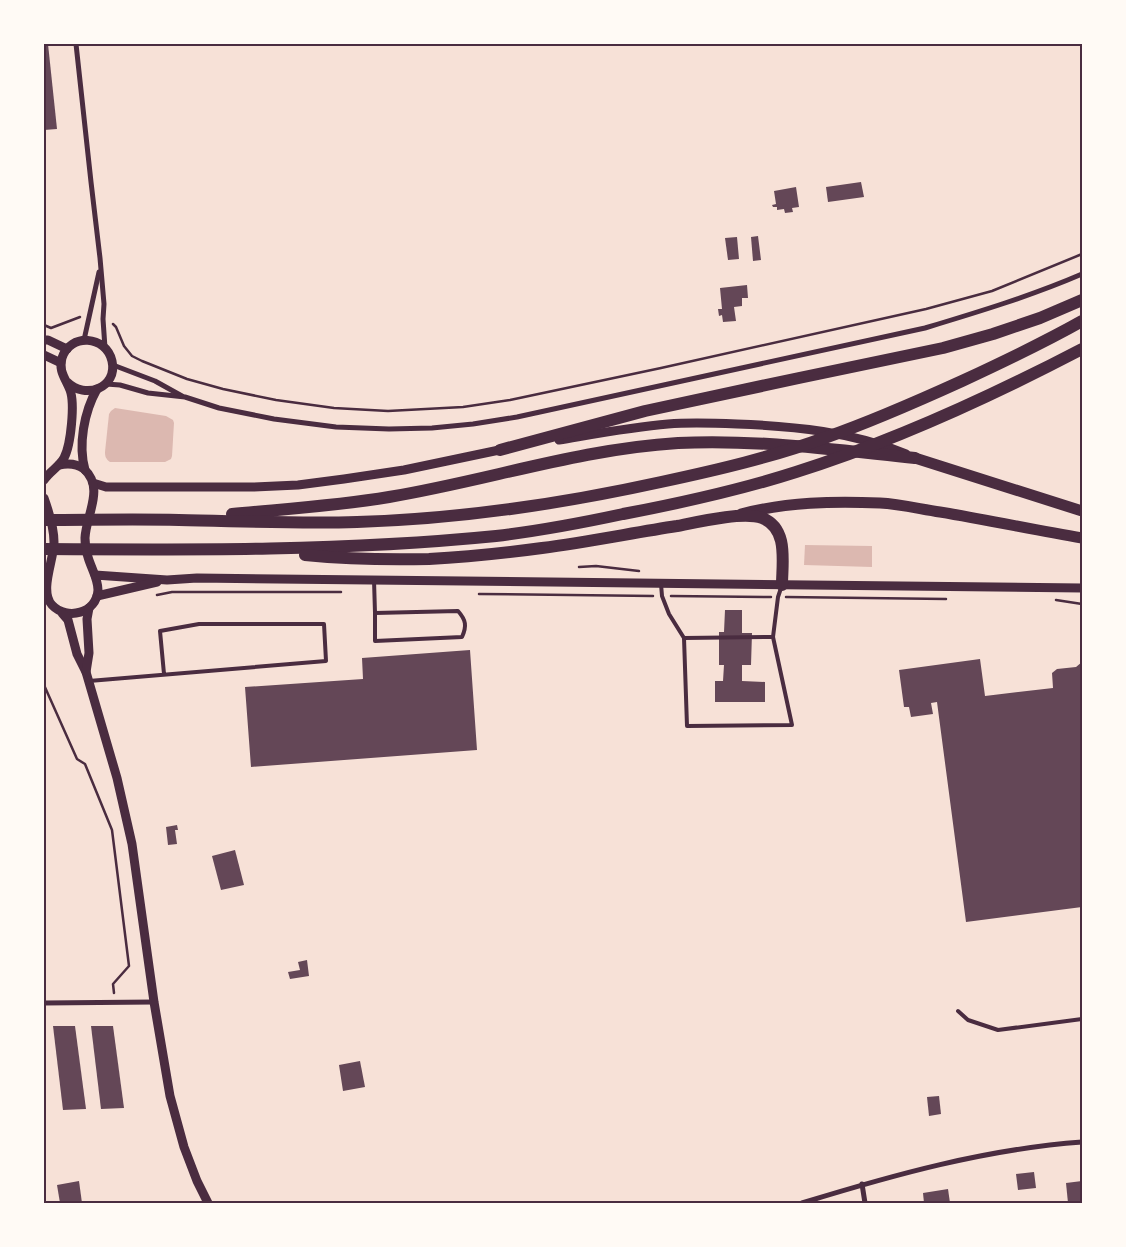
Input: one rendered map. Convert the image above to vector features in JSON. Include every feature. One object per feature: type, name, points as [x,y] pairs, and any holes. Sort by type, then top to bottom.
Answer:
[{"type":"highway","points":[[500,450],[646,411],[943,348],[1040,318],[1082,300]]},
{"type":"highway","points":[[44,520],[358,522],[486,512],[612,493],[724,469],[827,437],[923,399],[1043,342],[1082,320]]},
{"type":"highway","points":[[44,549],[255,550],[382,545],[498,536],[647,510],[795,473],[861,450],[931,422],[1040,371],[1082,349]]},
{"type":"highway","points":[[174,520],[389,498],[569,458],[619,449],[678,443],[730,442],[795,445],[915,458]]},
{"type":"highway","points":[[255,550],[335,558],[430,559],[510,552],[570,544],[724,518],[753,516],[763,518],[773,524],[780,534],[783,548],[780,591]]},
{"type":"main road","points":[[915,458],[1082,511]]},
{"type":"main road","points":[[724,518],[763,508],[800,503],[881,503],[979,518],[1082,538]]},
{"type":"street","points":[[76,44],[101,267],[105,348]]},
{"type":"street","points":[[84,340],[101,267]]},
{"type":"street","points":[[113,365],[155,381],[185,397],[219,408],[274,419],[336,427],[432,428],[517,417],[925,328],[987,310],[1048,289],[1082,274]]},
{"type":"street","points":[[44,340],[67,349]]},
{"type":"street","points":[[44,480],[48,473],[65,457],[72,421],[72,400],[67,382],[62,373],[62,358],[67,349],[77,342],[84,340],[98,342],[109,353],[113,365],[106,384],[92,391],[81,391],[75,389],[67,382]]},
{"type":"street","points":[[44,355],[61,363]]},
{"type":"street","points":[[106,384],[185,397]]},
{"type":"street","points":[[85,471],[82,459],[85,417],[97,389]]},
{"type":"street","points":[[93,483],[106,487],[254,487],[298,485],[344,480],[462,459],[500,450],[605,432],[668,424],[704,423],[774,426],[843,435],[892,448],[915,458]]},
{"type":"street","points":[[58,465],[70,463],[80,466],[93,483],[94,495],[85,540],[98,590],[97,596],[89,608],[87,619],[88,676]]},
{"type":"street","points":[[44,498],[54,538],[54,553],[47,571],[46,598],[68,620],[77,654],[88,676],[117,778],[132,844],[154,1002],[170,1096],[184,1147],[208,1203]]},
{"type":"street","points":[[95,575],[167,580],[197,578],[661,584],[780,591],[1082,588]]},
{"type":"street","points":[[97,596],[167,580]]},
{"type":"street","points":[[62,613],[77,613],[89,608]]},
{"type":"street","points":[[44,1003],[154,1002]]},
{"type":"street","points":[[802,1203],[862,1184],[995,1153],[1082,1142]]},
{"type":"street","points":[[862,1184],[865,1203]]},
{"type":"lane","points":[[374,580],[375,641],[462,637],[465,630],[464,618],[458,612],[375,613]]},
{"type":"lane","points":[[661,584],[662,596],[669,614],[684,638],[687,726],[792,724],[773,637],[780,591]]},
{"type":"lane","points":[[88,676],[164,674],[326,661],[324,624],[200,624],[160,631],[164,674]]},
{"type":"lane","points":[[684,638],[773,637]]},
{"type":"lane","points":[[958,1011],[968,1020],[998,1030],[1082,1019]]},
{"type":"path","points":[[116,327],[124,346],[132,356],[186,379],[223,389],[276,400],[334,408],[388,411],[463,407],[510,400],[926,309],[992,291],[1082,254]]},
{"type":"path","points":[[44,325],[51,328],[82,315],[89,317]]},
{"type":"path","points":[[473,594],[662,596],[780,591],[954,599]]},
{"type":"path","points":[[153,595],[172,592],[345,592]]},
{"type":"path","points":[[1051,599],[1082,604]]},
{"type":"path","points":[[44,686],[77,759],[85,764],[112,830],[129,966],[113,984],[115,1002]]},
{"type":"shaded area","points":[[115,408],[166,416],[173,420],[171,459],[165,462],[110,462],[106,458],[105,452],[109,414]]},
{"type":"shaded area","points":[[805,545],[872,546],[872,567],[804,565]]},
{"type":"building","points":[[44,44],[48,44],[57,129],[44,130]]},
{"type":"building","points":[[861,182],[864,197],[828,202],[826,187]]},
{"type":"building","points":[[796,187],[799,207],[792,208],[793,212],[785,213],[784,209],[777,210],[777,207],[773,207],[772,205],[776,204],[774,191]]},
{"type":"building","points":[[758,236],[761,260],[753,261],[751,237]]},
{"type":"building","points":[[737,237],[739,259],[728,260],[725,238]]},
{"type":"building","points":[[747,285],[748,298],[742,298],[742,306],[734,307],[736,321],[723,322],[722,315],[719,316],[718,309],[722,309],[720,288]]},
{"type":"building","points":[[725,610],[742,610],[742,633],[752,633],[751,665],[742,665],[742,681],[765,682],[765,702],[715,702],[715,681],[723,681],[724,665],[719,665],[719,632],[724,632]]},
{"type":"building","points":[[470,650],[477,750],[251,767],[245,687],[363,679],[362,658]]},
{"type":"building","points":[[980,659],[985,696],[1053,688],[1052,673],[1057,669],[1076,667],[1082,662],[1082,907],[966,922],[937,702],[931,703],[933,714],[911,717],[909,707],[904,707],[899,670]]},
{"type":"building","points":[[177,825],[178,830],[175,830],[177,844],[168,845],[166,827]]},
{"type":"building","points":[[235,850],[244,885],[221,890],[212,856]]},
{"type":"building","points":[[307,960],[309,976],[290,979],[288,972],[300,970],[298,962]]},
{"type":"building","points":[[53,1026],[75,1026],[86,1109],[63,1110]]},
{"type":"building","points":[[91,1026],[113,1026],[124,1108],[101,1109]]},
{"type":"building","points":[[360,1061],[365,1087],[343,1091],[339,1065]]},
{"type":"building","points":[[939,1096],[941,1114],[929,1116],[927,1097]]},
{"type":"building","points":[[1034,1172],[1036,1188],[1018,1190],[1016,1174]]},
{"type":"building","points":[[79,1181],[82,1203],[60,1203],[57,1185]]},
{"type":"building","points":[[1082,1181],[1082,1201],[1068,1203],[1066,1183]]},
{"type":"building","points":[[948,1189],[950,1203],[924,1203],[923,1193]]}]
